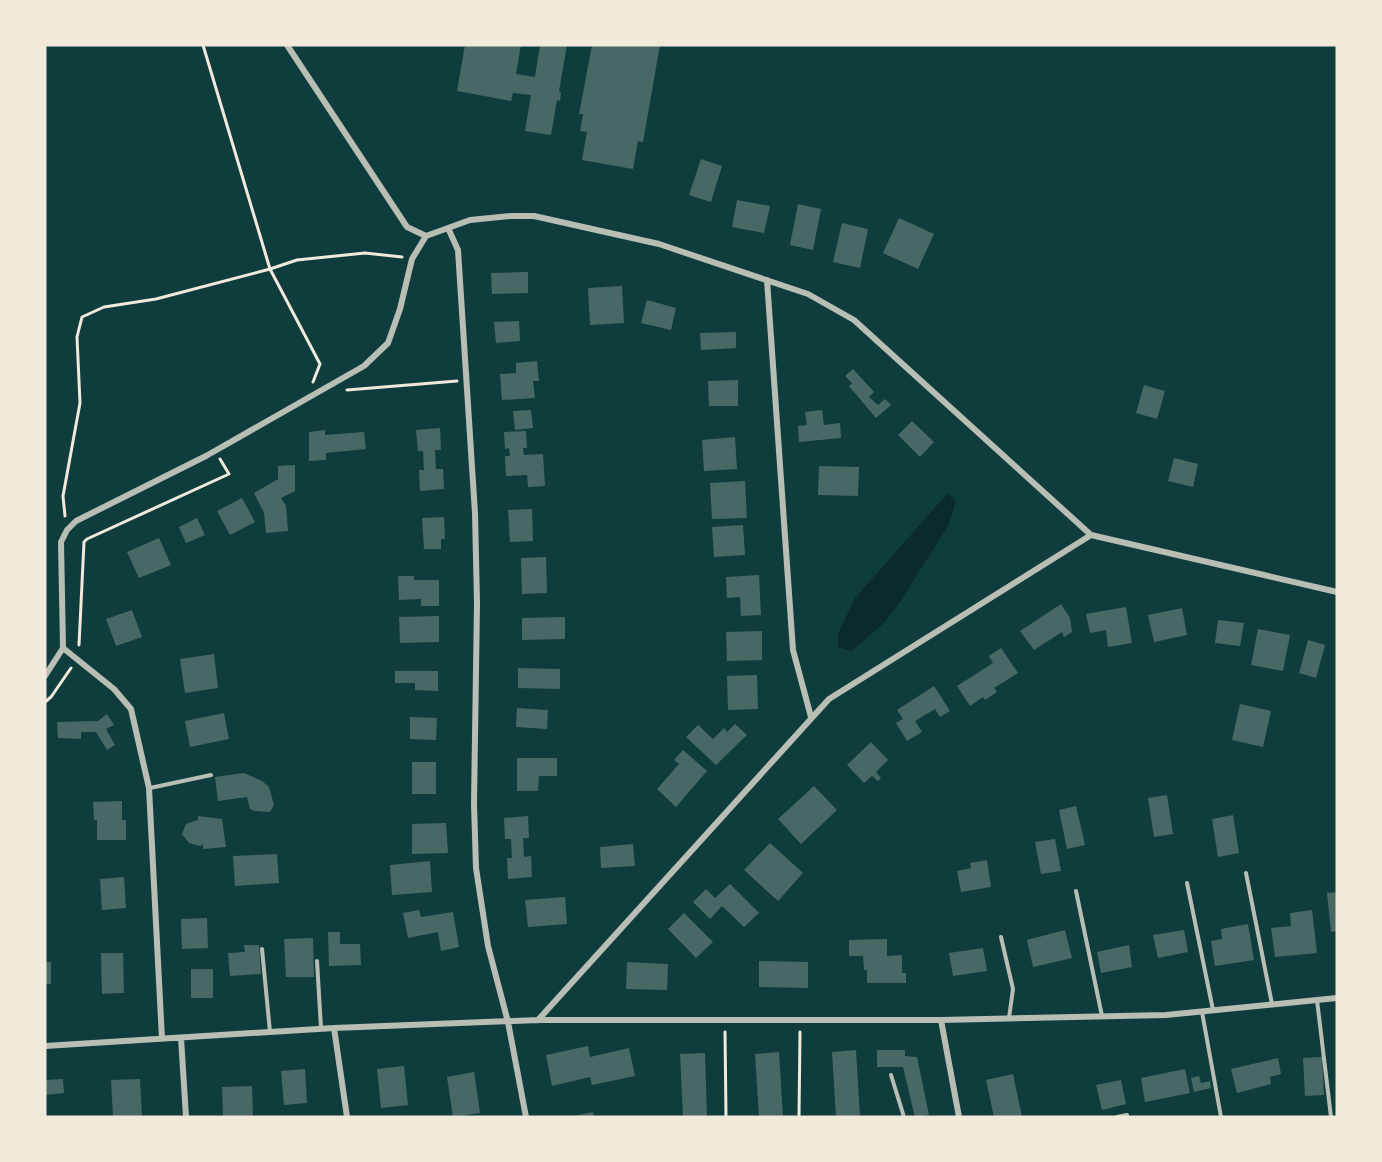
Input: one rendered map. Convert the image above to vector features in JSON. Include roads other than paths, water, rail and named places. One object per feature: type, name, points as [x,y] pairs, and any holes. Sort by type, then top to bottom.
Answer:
[{"type":"street","points":[[287,45],[407,227],[426,236]]},
{"type":"street","points":[[45,676],[63,648],[61,542],[67,530],[76,521],[215,450],[364,366],[388,343],[400,309],[412,259],[426,236],[470,220],[511,216],[534,216],[659,244],[808,294],[854,320],[1091,535],[1337,592]]},
{"type":"street","points":[[448,228],[458,250],[475,513],[477,603],[474,804],[476,868],[488,946],[508,1022],[526,1117]]},
{"type":"street","points":[[767,280],[793,650],[811,717]]},
{"type":"street","points":[[538,1020],[829,699],[1091,535]]},
{"type":"street","points":[[63,648],[114,689],[131,709],[149,788],[162,1039]]},
{"type":"street","points":[[45,1046],[334,1028],[538,1020],[941,1020],[1166,1015],[1337,998]]},
{"type":"street","points":[[941,1020],[959,1117]]},
{"type":"street","points":[[334,1028],[347,1117]]},
{"type":"street","points":[[181,1038],[186,1117]]},
{"type":"lane","points":[[149,788],[211,775]]},
{"type":"lane","points":[[1246,873],[1272,1004]]},
{"type":"lane","points":[[1187,883],[1213,1011]]},
{"type":"lane","points":[[1076,891],[1102,1017]]},
{"type":"lane","points":[[1001,937],[1013,989],[1009,1019]]},
{"type":"lane","points":[[262,949],[270,1032]]},
{"type":"lane","points":[[317,960],[321,1029]]},
{"type":"lane","points":[[1317,1000],[1331,1117]]},
{"type":"lane","points":[[1202,1012],[1221,1117]]},
{"type":"lane","points":[[891,1075],[904,1117]]},
{"type":"lane","points":[[1117,1117],[1127,1115]]},
{"type":"water","points":[[947,494],[956,501],[948,526],[898,605],[882,625],[851,651],[838,647],[838,634],[855,598]]}]
